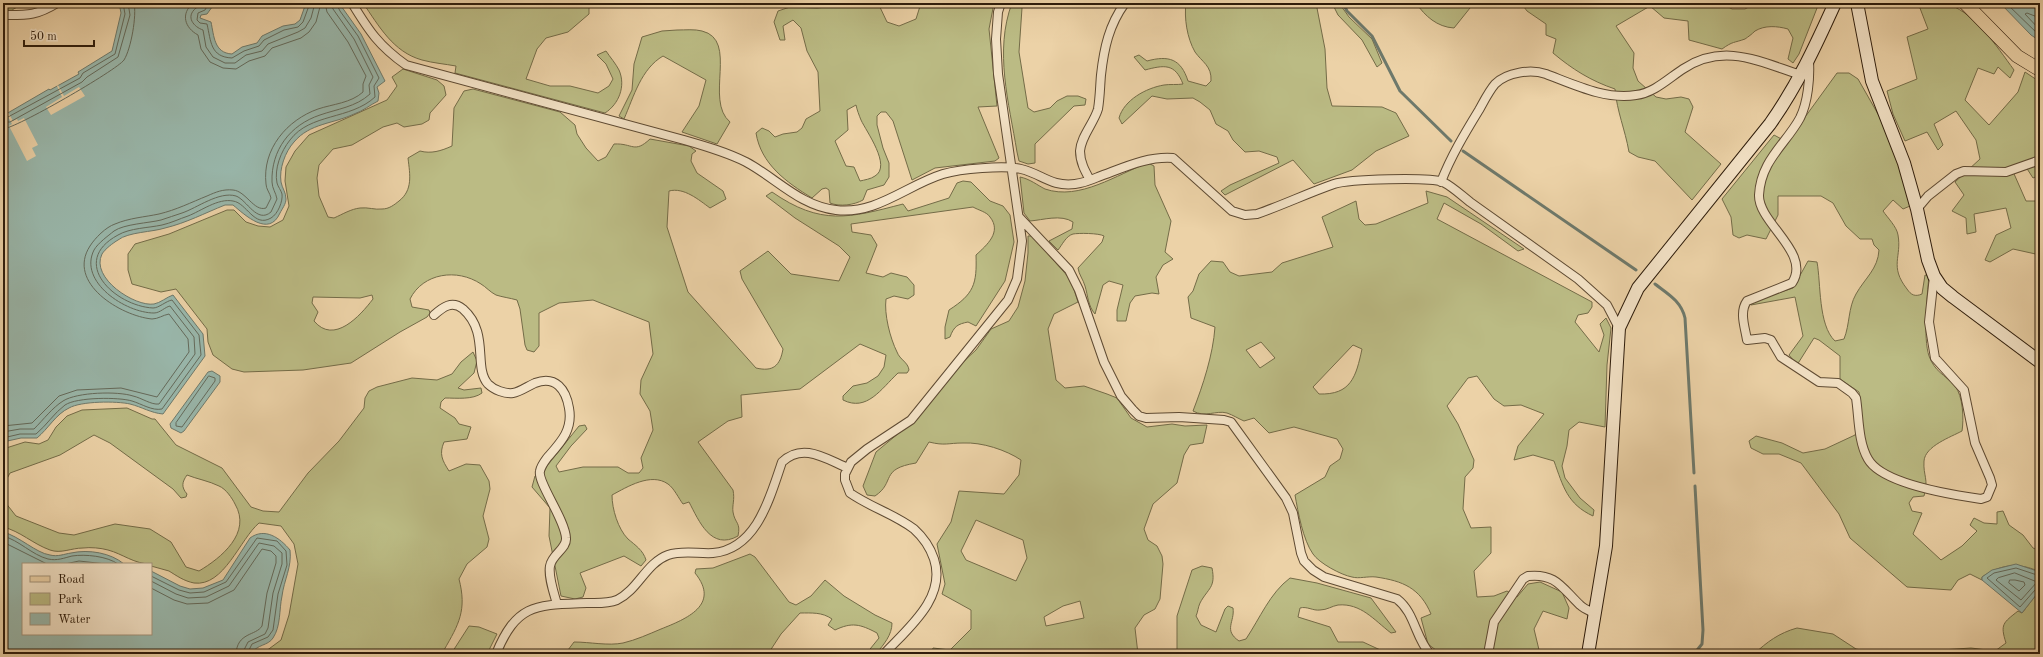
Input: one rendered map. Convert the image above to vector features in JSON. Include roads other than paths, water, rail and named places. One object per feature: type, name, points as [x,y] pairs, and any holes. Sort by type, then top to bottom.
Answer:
[{"type":"main road","points":[[1966,3],[2017,56],[2040,70]]},
{"type":"street","points":[[3,15],[32,15],[57,3]]},
{"type":"street","points":[[352,3],[372,36],[392,55],[406,65],[684,140],[726,153],[746,163],[786,190],[816,206],[837,211],[874,206],[917,184],[943,174],[965,170],[1021,169],[1051,183],[1062,185],[1077,184],[1149,159],[1174,158],[1232,211],[1245,215],[1257,214],[1334,184],[1350,181],[1381,179],[1441,182],[1453,188],[1470,202],[1578,278],[1608,305],[1619,328]]},
{"type":"street","points":[[884,654],[929,603],[936,584],[936,563],[927,543],[914,529],[850,492],[845,480],[851,462],[867,449],[911,420],[1008,300],[1017,280],[1022,241],[998,74],[996,39],[998,12],[1001,3]]},
{"type":"street","points":[[1090,180],[1080,159],[1080,150],[1082,141],[1094,121],[1098,108],[1108,34],[1115,18],[1125,3]]},
{"type":"street","points":[[1588,654],[1596,614],[1606,546],[1619,328],[1638,288],[1770,124],[1790,96],[1809,61],[1835,3]]},
{"type":"street","points":[[1858,3],[1872,81],[1904,163],[1917,209],[1928,260],[1934,276],[1942,288],[1953,297],[2040,362]]},
{"type":"street","points":[[1441,182],[1451,158],[1496,83],[1523,71],[1544,73],[1608,95],[1624,97],[1639,95],[1657,88],[1698,60],[1724,54],[1748,58],[1801,75]]},
{"type":"street","points":[[1809,61],[1805,103],[1801,117],[1771,158],[1760,190],[1759,203],[1791,253],[1796,272],[1792,283],[1748,301],[1744,306],[1743,313],[1747,340],[1765,338],[1772,340],[1781,357],[1819,382],[1838,383],[1852,393],[1856,398],[1862,440],[1868,459],[1884,475],[1899,481],[1981,499],[1987,497],[1990,491],[1990,478],[1975,443],[1964,390],[1935,358],[1929,322],[1934,276]]},
{"type":"street","points":[[1917,209],[1928,196],[1956,174],[1964,171],[2006,172],[2040,160]]},
{"type":"street","points":[[1018,216],[1069,270],[1079,290],[1104,362],[1121,396],[1133,410],[1139,416],[1146,418],[1179,417],[1224,420],[1231,422],[1286,498],[1293,513],[1300,552],[1304,561],[1313,570],[1324,577],[1397,599],[1406,606],[1411,614],[1424,647],[1430,654]]},
{"type":"street","points":[[434,315],[443,307],[451,304],[459,306],[469,314],[474,322],[480,343],[483,376],[495,389],[513,393],[538,382],[546,381],[556,382],[562,386],[570,409],[570,427],[566,436],[543,463],[539,472],[541,482],[555,506],[567,539],[564,546],[553,558],[550,566],[557,604]]},
{"type":"street","points":[[496,654],[508,628],[523,613],[542,606],[557,604],[606,603],[615,601],[624,596],[657,560],[667,555],[675,553],[715,553],[745,540],[763,511],[782,462],[788,456],[796,453],[812,454],[821,456],[848,468]]},
{"type":"street","points":[[1488,654],[1494,622],[1523,579],[1528,576],[1544,576],[1561,584],[1580,606],[1596,614]]},
{"type":"water","points":[[119,3],[215,3],[207,14],[201,15],[200,18],[211,22],[214,38],[218,47],[226,53],[232,54],[242,47],[257,43],[262,36],[283,26],[295,24],[300,20],[306,3],[339,3],[361,34],[385,81],[377,87],[379,93],[378,101],[357,113],[314,127],[294,142],[285,156],[281,172],[281,182],[286,199],[285,203],[275,220],[270,224],[257,222],[250,219],[233,205],[225,205],[173,226],[122,237],[109,246],[102,254],[100,263],[102,272],[116,289],[136,301],[146,304],[154,304],[173,295],[203,334],[205,356],[163,414],[124,403],[99,402],[82,404],[64,411],[37,438],[21,438],[3,442],[3,112],[6,114],[49,89],[50,90],[79,74],[78,72],[112,51],[121,13]]},
{"type":"water","points":[[2000,3],[2029,3],[2040,10],[2040,41],[2031,35]]},
{"type":"water","points":[[212,371],[220,376],[220,382],[184,431],[181,433],[171,428],[170,424],[208,372]]},
{"type":"water","points":[[3,532],[45,554],[56,556],[85,551],[113,557],[123,563],[22,563],[22,635],[152,635],[152,572],[180,586],[190,589],[203,588],[223,580],[250,538],[256,535],[272,535],[290,550],[289,568],[283,590],[279,623],[276,633],[271,641],[256,648],[251,654],[3,654]]},
{"type":"water","points":[[2016,564],[2040,572],[2040,590],[2022,613],[1982,580],[1982,577],[1992,570]]},
{"type":"waterway","points":[[1343,3],[1347,11],[1372,36],[1400,91],[1451,141]]},
{"type":"waterway","points":[[1463,151],[1636,270]]},
{"type":"waterway","points":[[1655,284],[1677,302],[1685,318],[1694,473]]},
{"type":"waterway","points":[[1694,654],[1702,644],[1703,630],[1695,486]]}]
